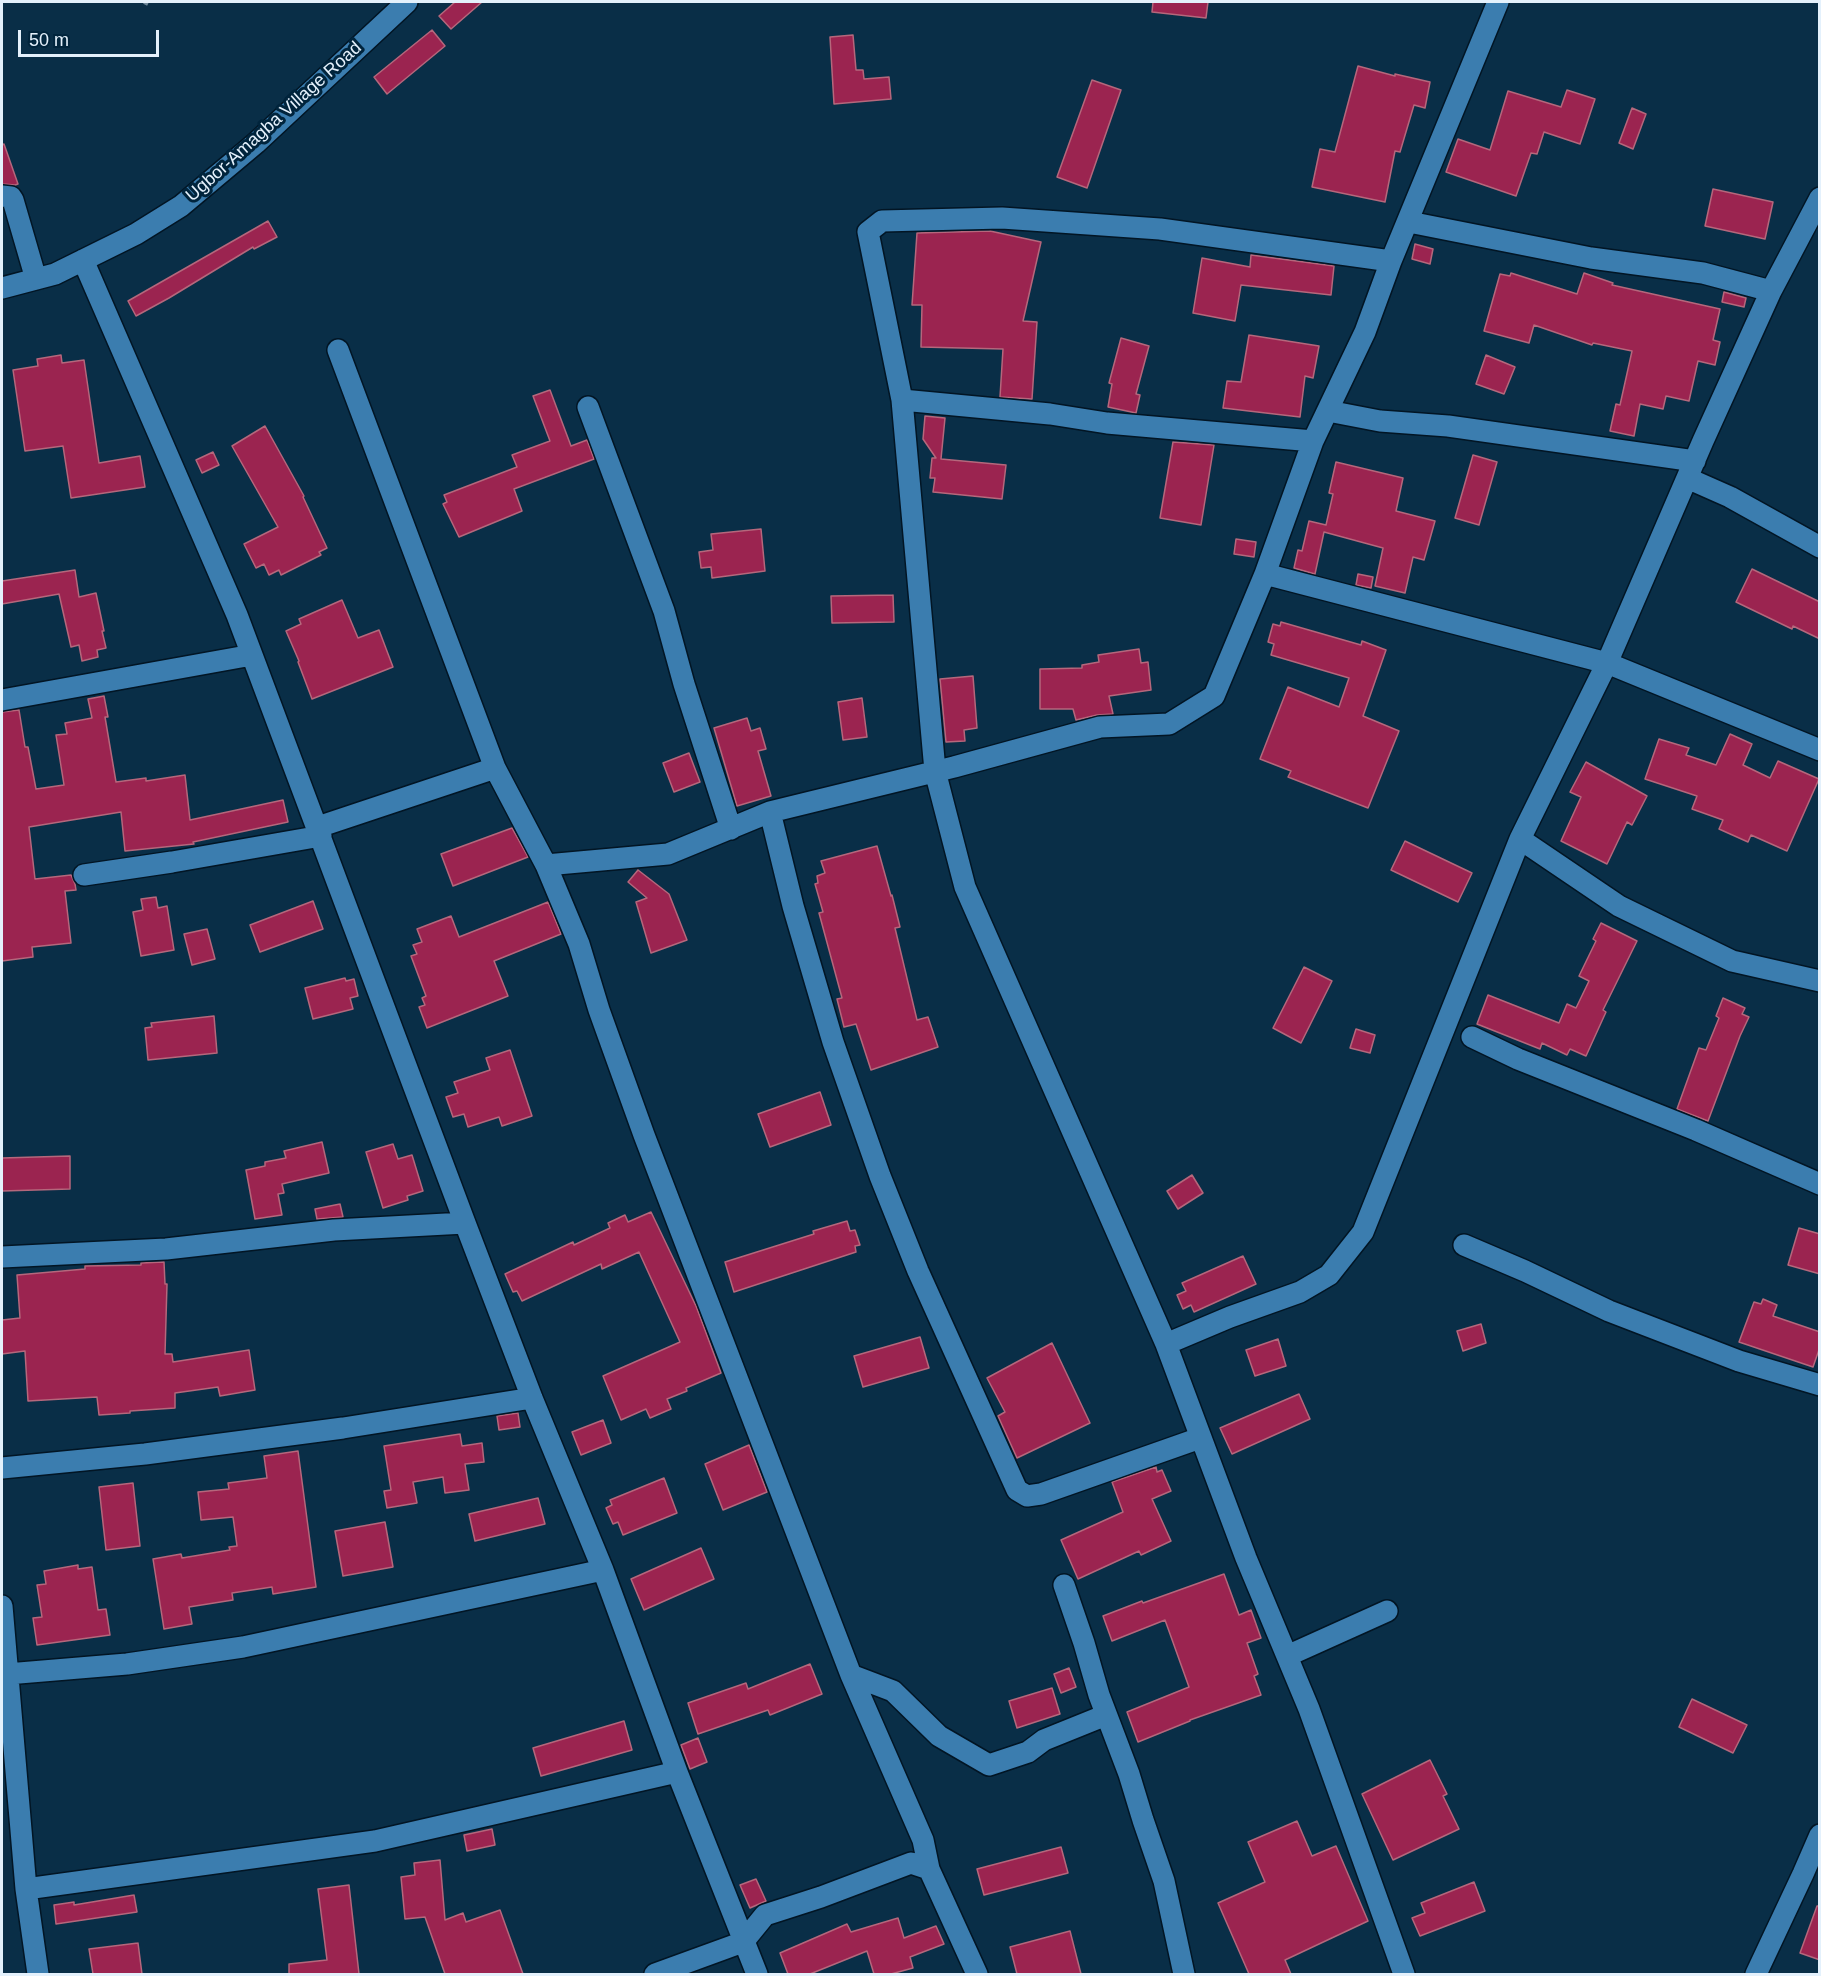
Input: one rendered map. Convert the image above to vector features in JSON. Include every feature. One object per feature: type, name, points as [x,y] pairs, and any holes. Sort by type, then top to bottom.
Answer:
[{"type":"street","name":"Ugbor-Amagba Village Road","points":[[2,288],[55,274],[136,234],[181,206],[256,143],[407,2]]},
{"type":"street","points":[[546,865],[668,854],[770,812],[1100,727],[1169,724],[1214,696],[1265,574],[1313,441],[1365,332],[1391,261],[1498,2]]},
{"type":"street","points":[[2,196],[13,200],[36,279]]},
{"type":"street","points":[[1166,1344],[1230,1317],[1300,1292],[1329,1275],[1363,1233],[1520,838],[1607,663],[1691,469],[1772,291],[1820,198]]},
{"type":"street","points":[[1391,261],[1160,229],[1002,218],[882,221],[868,232],[902,400],[935,771],[965,887],[1166,1344],[1246,1558],[1309,1709],[1404,1974]]},
{"type":"street","points":[[1409,222],[1591,258],[1703,273],[1772,291]]},
{"type":"street","points":[[83,260],[252,655],[532,1398],[603,1570],[677,1772],[757,1974]]},
{"type":"street","points":[[338,351],[495,768],[546,865],[579,944],[599,1010],[644,1135],[852,1675],[923,1840],[929,1869],[977,1974]]},
{"type":"street","points":[[902,400],[1050,414],[1107,423],[1313,441]]},
{"type":"street","points":[[588,407],[664,611],[684,684],[731,829]]},
{"type":"street","points":[[1328,411],[1380,421],[1448,426],[1691,469],[1730,497],[1820,547]]},
{"type":"street","points":[[1265,574],[1607,663],[1820,750]]},
{"type":"street","points":[[2,700],[252,655]]},
{"type":"street","points":[[84,875],[172,862],[319,832],[495,768]]},
{"type":"street","points":[[770,812],[793,906],[830,1030],[880,1176],[918,1271],[1017,1490],[1027,1496],[1041,1494],[1200,1438]]},
{"type":"street","points":[[1520,838],[1619,906],[1731,961],[1820,981]]},
{"type":"street","points":[[1472,1037],[1518,1059],[1696,1130],[1820,1184]]},
{"type":"street","points":[[2,1257],[166,1249],[334,1230],[465,1223]]},
{"type":"street","points":[[1464,1245],[1609,1311],[1739,1361],[1820,1385]]},
{"type":"street","points":[[2,1468],[145,1454],[343,1428],[532,1398]]},
{"type":"street","points":[[7,1674],[127,1664],[243,1647],[603,1570]]},
{"type":"street","points":[[1064,1586],[1164,1881],[1184,1974]]},
{"type":"street","points":[[2,1606],[26,1889],[39,1974]]},
{"type":"street","points":[[1287,1656],[1387,1611]]},
{"type":"street","points":[[852,1675],[893,1691],[939,1736],[989,1765],[1028,1752],[1044,1740],[1106,1715]]},
{"type":"street","points":[[26,1889],[375,1841],[677,1772]]},
{"type":"street","points":[[1756,1974],[1820,1834]]},
{"type":"street","points":[[656,1974],[743,1942],[765,1916],[911,1863],[929,1869]]},
{"type":"path","points":[[144,2],[150,5]]},
{"type":"building","points":[[455,2],[482,2],[451,29],[439,16]]},
{"type":"building","points":[[1153,2],[1208,2],[1206,18],[1152,12]]},
{"type":"building","points":[[432,30],[445,46],[387,94],[374,77]]},
{"type":"building","points":[[853,35],[856,70],[863,70],[864,79],[889,77],[891,99],[834,104],[830,37]]},
{"type":"building","points":[[1358,66],[1430,82],[1425,108],[1414,105],[1400,152],[1395,151],[1385,202],[1312,187],[1320,149],[1335,152]]},
{"type":"building","points":[[1092,80],[1121,90],[1087,188],[1057,177]]},
{"type":"building","points":[[1567,90],[1595,99],[1580,144],[1544,132],[1537,154],[1531,153],[1516,196],[1446,172],[1458,139],[1490,150],[1508,91],[1561,107]]},
{"type":"building","points":[[1632,108],[1646,114],[1633,149],[1619,143]]},
{"type":"building","points":[[4,144],[18,184],[15,185],[2,184],[2,145]]},
{"type":"building","points":[[1713,189],[1773,202],[1765,239],[1705,226]]},
{"type":"building","points":[[268,221],[277,237],[254,249],[253,247],[136,316],[128,301]]},
{"type":"building","points":[[990,231],[1041,242],[1023,321],[1037,322],[1032,399],[1000,397],[1003,349],[921,347],[922,305],[912,305],[917,233]]},
{"type":"building","points":[[1415,244],[1433,249],[1430,264],[1412,259]]},
{"type":"building","points":[[1251,255],[1334,266],[1331,295],[1241,285],[1235,321],[1193,313],[1202,258],[1250,267]]},
{"type":"building","points":[[1511,273],[1577,294],[1584,273],[1613,283],[1612,285],[1720,309],[1713,340],[1720,342],[1715,365],[1698,361],[1689,401],[1666,396],[1663,409],[1640,404],[1634,436],[1610,431],[1616,404],[1620,405],[1632,351],[1593,343],[1592,345],[1534,325],[1529,343],[1484,331],[1500,274],[1510,276]]},
{"type":"building","points":[[1724,292],[1746,298],[1744,307],[1722,302]]},
{"type":"building","points":[[1249,335],[1319,346],[1313,378],[1305,376],[1300,417],[1223,408],[1227,381],[1241,382]]},
{"type":"building","points":[[1121,338],[1149,346],[1136,394],[1140,395],[1136,413],[1108,407],[1112,384],[1109,383]]},
{"type":"building","points":[[61,355],[62,363],[84,360],[99,463],[140,456],[145,487],[71,498],[63,446],[25,451],[13,370],[38,366],[37,359]]},
{"type":"building","points":[[1486,355],[1515,367],[1504,394],[1476,384]]},
{"type":"building","points":[[550,390],[571,446],[587,440],[594,459],[514,489],[522,511],[459,537],[443,504],[447,502],[444,495],[517,467],[512,455],[550,441],[533,396]]},
{"type":"building","points":[[925,416],[945,418],[941,459],[1006,465],[1002,499],[933,492],[935,478],[930,478],[932,458],[936,458],[923,439]]},
{"type":"building","points":[[265,426],[304,496],[327,548],[319,552],[321,555],[281,575],[279,570],[269,575],[264,564],[256,568],[244,544],[278,527],[232,446]]},
{"type":"building","points":[[1173,442],[1214,445],[1201,525],[1160,518]]},
{"type":"building","points":[[213,452],[219,465],[202,473],[196,460]]},
{"type":"building","points":[[1473,455],[1497,462],[1479,525],[1455,518]]},
{"type":"building","points":[[1336,462],[1403,478],[1396,511],[1435,521],[1424,560],[1413,557],[1405,593],[1375,586],[1383,548],[1324,532],[1315,574],[1294,568],[1298,550],[1302,551],[1309,521],[1326,525],[1333,494],[1329,493]]},
{"type":"building","points":[[761,529],[765,571],[712,578],[711,567],[701,568],[699,552],[713,550],[711,534]]},
{"type":"building","points":[[1236,539],[1256,542],[1254,557],[1234,554]]},
{"type":"building","points":[[1752,569],[1820,602],[1820,639],[1793,626],[1792,629],[1736,602]]},
{"type":"building","points":[[75,570],[79,597],[96,593],[106,648],[97,650],[98,657],[82,661],[79,645],[71,647],[59,594],[2,604],[2,581]]},
{"type":"building","points":[[1358,574],[1373,577],[1371,588],[1356,585]]},
{"type":"building","points":[[893,595],[894,622],[832,623],[831,596]]},
{"type":"building","points":[[342,600],[358,638],[379,630],[393,667],[312,699],[286,631],[301,624],[299,619]]},
{"type":"building","points":[[1281,622],[1361,645],[1362,641],[1386,650],[1363,716],[1399,731],[1368,808],[1288,777],[1291,771],[1260,759],[1288,687],[1339,707],[1349,678],[1271,655],[1274,644],[1268,642],[1273,624],[1280,626]]},
{"type":"building","points":[[1139,649],[1141,663],[1148,662],[1151,690],[1109,696],[1113,714],[1076,720],[1073,709],[1040,709],[1040,669],[1082,668],[1082,665],[1099,662],[1098,655]]},
{"type":"building","points":[[973,676],[977,728],[964,730],[965,741],[946,742],[940,679]]},
{"type":"building","points":[[104,696],[108,717],[105,717],[116,782],[146,778],[146,781],[185,775],[190,820],[283,800],[288,822],[193,842],[194,844],[125,851],[121,812],[29,827],[35,879],[71,875],[75,884],[76,890],[65,891],[71,943],[32,947],[33,957],[2,961],[2,712],[19,710],[25,747],[28,747],[36,789],[64,785],[56,735],[67,734],[65,723],[92,718],[88,699]]},
{"type":"building","points":[[862,698],[867,737],[843,740],[838,702]]},
{"type":"building","points":[[747,718],[751,731],[760,728],[766,749],[758,751],[771,796],[737,806],[714,728]]},
{"type":"building","points":[[1730,734],[1752,744],[1743,765],[1770,778],[1778,761],[1819,779],[1787,851],[1751,835],[1748,842],[1719,829],[1723,820],[1692,809],[1697,796],[1645,779],[1659,739],[1689,748],[1686,755],[1716,765]]},
{"type":"building","points":[[689,753],[700,782],[674,792],[663,763]]},
{"type":"building","points":[[1586,762],[1647,796],[1632,825],[1627,822],[1607,864],[1561,841],[1581,797],[1570,792]]},
{"type":"building","points":[[512,828],[528,857],[453,886],[441,854]]},
{"type":"building","points":[[1405,841],[1472,873],[1458,902],[1391,870]]},
{"type":"building","points":[[877,846],[900,927],[895,928],[917,1020],[928,1017],[938,1047],[871,1070],[856,1024],[844,1027],[837,999],[842,998],[819,913],[823,912],[815,884],[818,883],[817,876],[825,873],[821,861]]},
{"type":"building","points":[[638,870],[669,894],[687,940],[651,953],[636,902],[647,898],[628,882]]},
{"type":"building","points":[[156,897],[158,908],[167,906],[174,950],[141,956],[133,912],[143,910],[141,899]]},
{"type":"building","points":[[313,901],[323,929],[260,952],[250,925]]},
{"type":"building","points":[[548,902],[561,934],[494,961],[508,996],[427,1028],[419,1007],[425,1005],[422,998],[426,996],[411,956],[417,954],[413,945],[422,942],[417,929],[451,916],[459,937]]},
{"type":"building","points":[[1601,923],[1637,941],[1603,1010],[1606,1012],[1586,1056],[1570,1049],[1567,1055],[1542,1043],[1540,1049],[1477,1024],[1488,995],[1559,1023],[1567,1004],[1576,1008],[1589,981],[1579,976],[1596,941],[1593,939]]},
{"type":"building","points":[[207,929],[215,959],[192,965],[184,934]]},
{"type":"building","points":[[1304,967],[1332,981],[1301,1043],[1273,1028]]},
{"type":"building","points":[[345,978],[346,981],[354,979],[358,996],[350,998],[353,1009],[313,1019],[305,988]]},
{"type":"building","points":[[1723,998],[1745,1008],[1742,1014],[1749,1017],[1708,1121],[1677,1109],[1699,1048],[1706,1050],[1719,1018],[1716,1016]]},
{"type":"building","points":[[214,1016],[217,1053],[148,1060],[145,1028],[152,1027],[151,1023]]},
{"type":"building","points":[[1356,1029],[1375,1035],[1370,1053],[1350,1048]]},
{"type":"building","points":[[510,1050],[532,1116],[502,1126],[499,1117],[468,1127],[464,1114],[453,1117],[446,1097],[458,1093],[454,1082],[490,1070],[486,1058]]},
{"type":"building","points":[[820,1092],[831,1125],[770,1147],[758,1114]]},
{"type":"building","points":[[322,1142],[329,1173],[282,1184],[284,1193],[278,1194],[282,1215],[255,1219],[246,1170],[265,1166],[265,1162],[286,1158],[284,1151]]},
{"type":"building","points":[[393,1144],[398,1159],[412,1155],[423,1191],[407,1196],[408,1200],[383,1208],[366,1152]]},
{"type":"building","points":[[70,1156],[70,1189],[2,1191],[2,1158]]},
{"type":"building","points":[[1192,1175],[1203,1193],[1178,1209],[1167,1191]]},
{"type":"building","points":[[340,1204],[343,1217],[317,1219],[315,1209]]},
{"type":"building","points":[[651,1212],[696,1306],[721,1373],[667,1399],[671,1409],[650,1418],[646,1409],[621,1420],[603,1376],[680,1342],[639,1252],[602,1269],[601,1264],[522,1301],[517,1291],[513,1292],[505,1274],[573,1242],[574,1245],[610,1228],[608,1223],[625,1215],[628,1222]]},
{"type":"building","points":[[847,1221],[850,1231],[855,1230],[860,1245],[855,1246],[856,1252],[734,1292],[725,1262],[814,1234],[813,1231]]},
{"type":"building","points":[[1799,1228],[1820,1234],[1820,1274],[1788,1265]]},
{"type":"building","points":[[1243,1256],[1256,1284],[1194,1312],[1191,1305],[1183,1309],[1177,1295],[1186,1291],[1182,1283]]},
{"type":"building","points":[[164,1262],[165,1284],[167,1284],[165,1354],[172,1354],[173,1362],[249,1350],[255,1390],[220,1396],[218,1387],[175,1393],[175,1408],[99,1415],[97,1397],[28,1401],[25,1351],[2,1354],[2,1320],[20,1318],[17,1275],[85,1269],[85,1266],[141,1265],[141,1263]]},
{"type":"building","points":[[1763,1299],[1777,1305],[1773,1316],[1820,1332],[1820,1347],[1813,1367],[1739,1342],[1754,1302],[1761,1304]]},
{"type":"building","points":[[1481,1324],[1486,1343],[1463,1351],[1457,1331]]},
{"type":"building","points":[[920,1337],[929,1368],[863,1387],[854,1356]]},
{"type":"building","points":[[1278,1339],[1286,1366],[1255,1376],[1246,1350]]},
{"type":"building","points":[[1052,1343],[1090,1423],[1017,1458],[998,1416],[1005,1412],[987,1378]]},
{"type":"building","points":[[1299,1394],[1310,1419],[1232,1454],[1220,1428]]},
{"type":"building","points":[[518,1413],[520,1427],[499,1430],[497,1416]]},
{"type":"building","points":[[603,1420],[611,1443],[581,1455],[572,1432]]},
{"type":"building","points":[[460,1434],[462,1446],[482,1443],[484,1462],[465,1464],[469,1490],[445,1493],[443,1477],[413,1482],[417,1503],[387,1508],[384,1491],[391,1490],[384,1446]]},
{"type":"building","points":[[749,1445],[767,1492],[723,1510],[705,1464]]},
{"type":"building","points":[[298,1451],[316,1587],[273,1594],[272,1587],[232,1593],[233,1600],[189,1607],[192,1624],[164,1629],[153,1559],[181,1554],[182,1558],[230,1550],[229,1547],[237,1546],[233,1517],[201,1520],[198,1492],[229,1489],[228,1483],[267,1478],[264,1456]]},
{"type":"building","points":[[1156,1467],[1157,1472],[1162,1470],[1171,1491],[1152,1499],[1171,1541],[1141,1555],[1139,1551],[1078,1579],[1061,1540],[1123,1512],[1112,1482]]},
{"type":"building","points":[[664,1478],[677,1513],[623,1535],[618,1522],[613,1524],[606,1508],[612,1505],[610,1500]]},
{"type":"building","points":[[133,1483],[140,1546],[106,1550],[99,1487]]},
{"type":"building","points":[[538,1498],[545,1524],[475,1541],[469,1514]]},
{"type":"building","points":[[385,1522],[393,1567],[343,1576],[335,1531]]},
{"type":"building","points":[[701,1548],[714,1579],[644,1610],[631,1579]]},
{"type":"building","points":[[78,1565],[78,1569],[92,1567],[98,1610],[106,1609],[110,1635],[37,1645],[33,1618],[42,1617],[37,1585],[46,1584],[44,1571]]},
{"type":"building","points":[[1224,1574],[1239,1615],[1251,1610],[1261,1638],[1247,1643],[1258,1674],[1254,1676],[1261,1695],[1190,1720],[1138,1742],[1127,1712],[1189,1687],[1165,1620],[1112,1641],[1103,1616]]},
{"type":"building","points":[[810,1664],[822,1694],[770,1715],[768,1710],[698,1734],[688,1703],[746,1683],[748,1689]]},
{"type":"building","points":[[1069,1668],[1076,1687],[1061,1693],[1054,1674]]},
{"type":"building","points":[[1052,1688],[1060,1714],[1017,1728],[1009,1701]]},
{"type":"building","points":[[1692,1699],[1747,1725],[1733,1753],[1679,1727]]},
{"type":"building","points":[[624,1721],[632,1750],[541,1776],[533,1748]]},
{"type":"building","points":[[698,1738],[707,1762],[690,1769],[681,1745]]},
{"type":"building","points":[[1430,1760],[1447,1794],[1443,1796],[1459,1829],[1393,1860],[1362,1794]]},
{"type":"building","points":[[1297,1821],[1312,1856],[1336,1846],[1368,1921],[1285,1960],[1291,1974],[1249,1974],[1218,1903],[1265,1882],[1248,1842]]},
{"type":"building","points":[[492,1829],[495,1845],[467,1851],[464,1835]]},
{"type":"building","points":[[1061,1847],[1068,1873],[984,1895],[977,1869]]},
{"type":"building","points":[[440,1860],[445,1920],[463,1913],[466,1922],[500,1910],[523,1974],[445,1974],[425,1917],[405,1919],[401,1877],[415,1875],[414,1863]]},
{"type":"building","points":[[756,1879],[766,1901],[750,1908],[740,1885]]},
{"type":"building","points":[[1474,1882],[1485,1911],[1420,1936],[1412,1918],[1425,1913],[1421,1903]]},
{"type":"building","points":[[349,1885],[359,1974],[289,1974],[289,1964],[327,1960],[318,1889]]},
{"type":"building","points":[[134,1895],[137,1912],[56,1924],[54,1905],[74,1902],[74,1905]]},
{"type":"building","points":[[1817,1906],[1820,1906],[1820,1960],[1800,1953]]},
{"type":"building","points":[[898,1918],[904,1938],[936,1926],[944,1944],[910,1957],[913,1968],[891,1974],[874,1974],[867,1951],[810,1974],[788,1974],[780,1953],[847,1924],[851,1932]]},
{"type":"building","points":[[1070,1931],[1081,1974],[1017,1974],[1010,1947]]},
{"type":"building","points":[[138,1943],[142,1974],[93,1974],[89,1949]]}]
